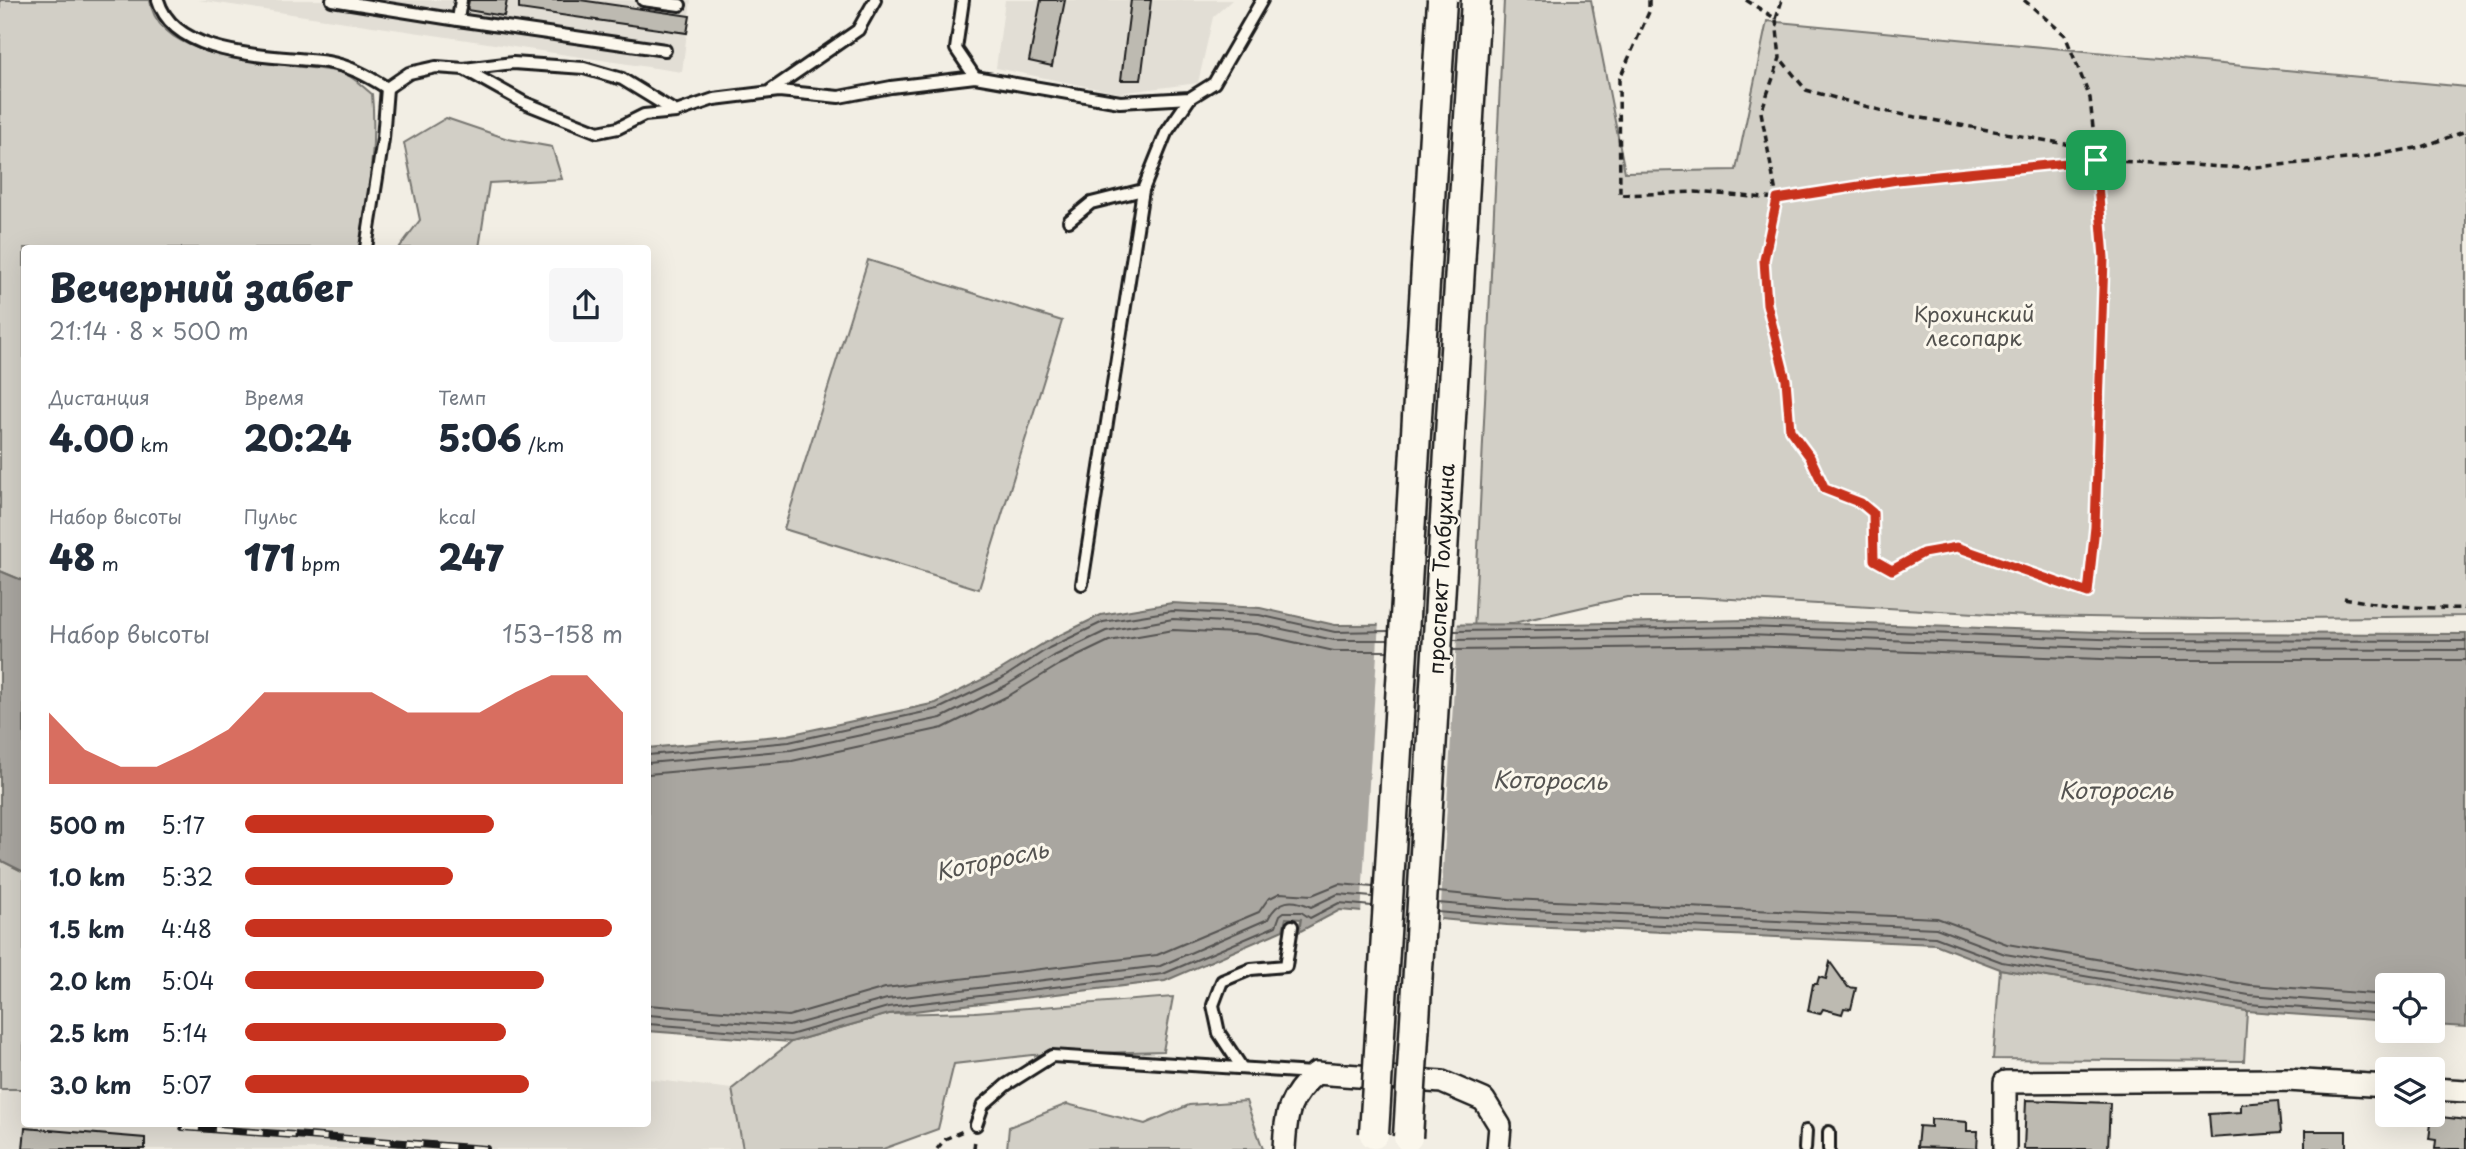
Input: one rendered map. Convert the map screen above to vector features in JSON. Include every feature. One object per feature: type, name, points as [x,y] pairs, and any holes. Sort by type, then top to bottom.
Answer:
[{"type":"main road","name":"проспект Толбухина","points":[[1374,1134],[1442,0]]},
{"type":"main road","name":"проспект Толбухина","points":[[1408,1137],[1476,0]]},
{"type":"street","points":[[1284,1149],[1285,1122],[1297,1090],[1316,1073],[1442,1082],[1484,1100],[1500,1126],[1498,1149]]},
{"type":"street","points":[[2005,1149],[2005,1082],[2287,1080],[2375,1085]]},
{"type":"street","points":[[2445,1090],[2466,1091]]},
{"type":"lane","points":[[158,0],[164,16],[173,26],[210,44],[253,55],[328,62],[360,71],[387,88]]},
{"type":"lane","points":[[332,0],[665,50]]},
{"type":"lane","points":[[458,20],[461,0]]},
{"type":"lane","points":[[643,0],[680,5]]},
{"type":"lane","points":[[768,92],[858,30],[876,0]]},
{"type":"lane","points":[[963,0],[956,49],[975,77]]},
{"type":"lane","points":[[1082,584],[1143,190],[1166,133],[1190,98],[1214,83],[1262,0]]},
{"type":"lane","points":[[387,88],[410,73],[436,67],[464,69],[513,63],[599,70],[622,79],[676,112]]},
{"type":"lane","points":[[464,69],[525,103],[598,132],[618,128],[644,115],[676,112],[714,99],[779,91],[839,97],[891,87],[975,77],[1120,102],[1190,98]]},
{"type":"lane","points":[[366,245],[383,139],[387,88]]},
{"type":"lane","points":[[1069,221],[1091,203],[1143,190]]},
{"type":"lane","points":[[1242,1068],[1219,1033],[1213,1005],[1222,981],[1251,969],[1286,966],[1292,926]]},
{"type":"lane","points":[[976,1125],[983,1105],[1006,1085],[1052,1056],[1316,1073]]},
{"type":"lane","points":[[1805,1149],[1806,1131]]},
{"type":"lane","points":[[1829,1132],[1829,1149]]},
{"type":"path","points":[[1649,0],[1649,12],[1619,80],[1620,195],[1695,192],[1777,199],[1897,180],[2096,160],[2244,168],[2358,158],[2421,147],[2466,131]]},
{"type":"path","points":[[1746,0],[1776,19]]},
{"type":"path","points":[[1782,0],[1776,19],[1780,58],[1761,112],[1777,199],[1764,260],[1767,304],[1786,380],[1790,430],[1810,457],[1825,489],[1861,503],[1873,513],[1874,560],[1892,570],[1923,553],[1957,547],[2088,593],[2095,527],[2104,258],[2091,98],[2065,35],[2027,1]]},
{"type":"path","points":[[1780,58],[1806,90],[1883,111],[2082,147],[2096,160]]},
{"type":"path","points":[[2344,598],[2439,609],[2466,608]]},
{"type":"path","points":[[937,1149],[946,1139],[976,1125]]},
{"type":"shaded area","points":[[198,0],[691,0],[682,72]]},
{"type":"shaded area","points":[[1005,0],[1232,0],[1213,17],[1198,83],[1119,93],[996,68]]},
{"type":"shaded area","points":[[651,1079],[732,1089],[743,1149],[0,1149],[0,1089],[21,1089],[21,1127],[651,1127]]},
{"type":"green space","points":[[0,0],[150,0],[158,22],[176,38],[201,50],[230,57],[341,72],[353,78],[372,94],[373,114],[371,171],[360,245],[21,245],[21,580],[0,571]]},
{"type":"green space","name":"Крохинский лесопарк","points":[[1504,0],[1591,0],[1625,172],[1736,170],[1767,21],[2466,87],[2466,616],[2210,619],[2027,616],[1697,597],[1627,597],[1474,632]]},
{"type":"green space","points":[[446,118],[508,139],[552,147],[562,179],[489,183],[479,245],[401,245],[420,220],[404,143]]},
{"type":"green space","points":[[868,260],[1062,321],[979,589],[784,529]]},
{"type":"green space","points":[[0,860],[21,870],[21,1089],[0,1089]]},
{"type":"green space","points":[[2000,969],[2247,1011],[2244,1061],[1993,1059]]},
{"type":"green space","points":[[1173,997],[1163,1051],[1032,1055],[954,1064],[938,1129],[883,1149],[743,1149],[732,1089],[791,1042],[889,1014],[975,1012]]},
{"type":"green space","points":[[1246,1101],[1263,1149],[1007,1149],[1009,1127],[1067,1104],[1145,1124],[1189,1105]]},
{"type":"water","points":[[0,571],[21,580],[21,870],[0,860]]},
{"type":"water","name":"Которосль","points":[[1172,603],[1260,608],[1335,625],[1747,620],[2130,633],[2466,634],[2466,1027],[2445,1026],[2445,973],[2375,973],[2375,1020],[2247,1011],[2000,969],[1935,944],[1507,925],[1340,910],[1299,932],[1301,919],[1286,918],[1283,930],[1165,981],[889,1014],[791,1042],[651,1031],[651,748],[788,735],[936,703],[997,672],[1046,642],[1101,615]]},
{"type":"pier","points":[[1379,621],[1458,621],[1440,922],[1361,915]]},
{"type":"building","points":[[469,0],[507,0],[504,16],[467,10]]},
{"type":"building","points":[[519,0],[580,0],[690,16],[687,33],[519,9]]},
{"type":"building","points":[[1041,0],[1065,0],[1052,66],[1029,61]]},
{"type":"building","points":[[1131,0],[1151,0],[1141,80],[1121,80]]},
{"type":"building","points":[[1830,962],[1848,987],[1856,988],[1851,1009],[1844,1008],[1842,1014],[1823,1009],[1820,1014],[1808,1011],[1813,984],[1817,984],[1819,977],[1826,979]]},
{"type":"building","points":[[2026,1100],[2110,1103],[2108,1149],[2024,1149]]},
{"type":"building","points":[[2278,1101],[2281,1133],[2211,1138],[2209,1114],[2241,1112],[2241,1104]]},
{"type":"building","points":[[2445,1118],[2466,1120],[2466,1149],[2435,1149],[2436,1140],[2429,1139],[2431,1127],[2445,1127]]},
{"type":"building","points":[[1931,1119],[1967,1122],[1967,1131],[1978,1131],[1977,1149],[1917,1147],[1919,1126],[1931,1127]]},
{"type":"building","points":[[25,1128],[145,1138],[145,1149],[23,1149]]},
{"type":"building","points":[[2305,1131],[2346,1131],[2346,1149],[2305,1149]]},
{"type":"railway","points":[[183,1127],[486,1149]]},
{"type":"route","points":[[2096,160],[2104,258],[2095,527],[2088,593],[1957,547],[1923,553],[1892,570],[1874,560],[1873,513],[1861,503],[1825,489],[1810,457],[1790,430],[1786,380],[1767,304],[1764,260],[1777,199],[1897,180],[2096,160]]}]
